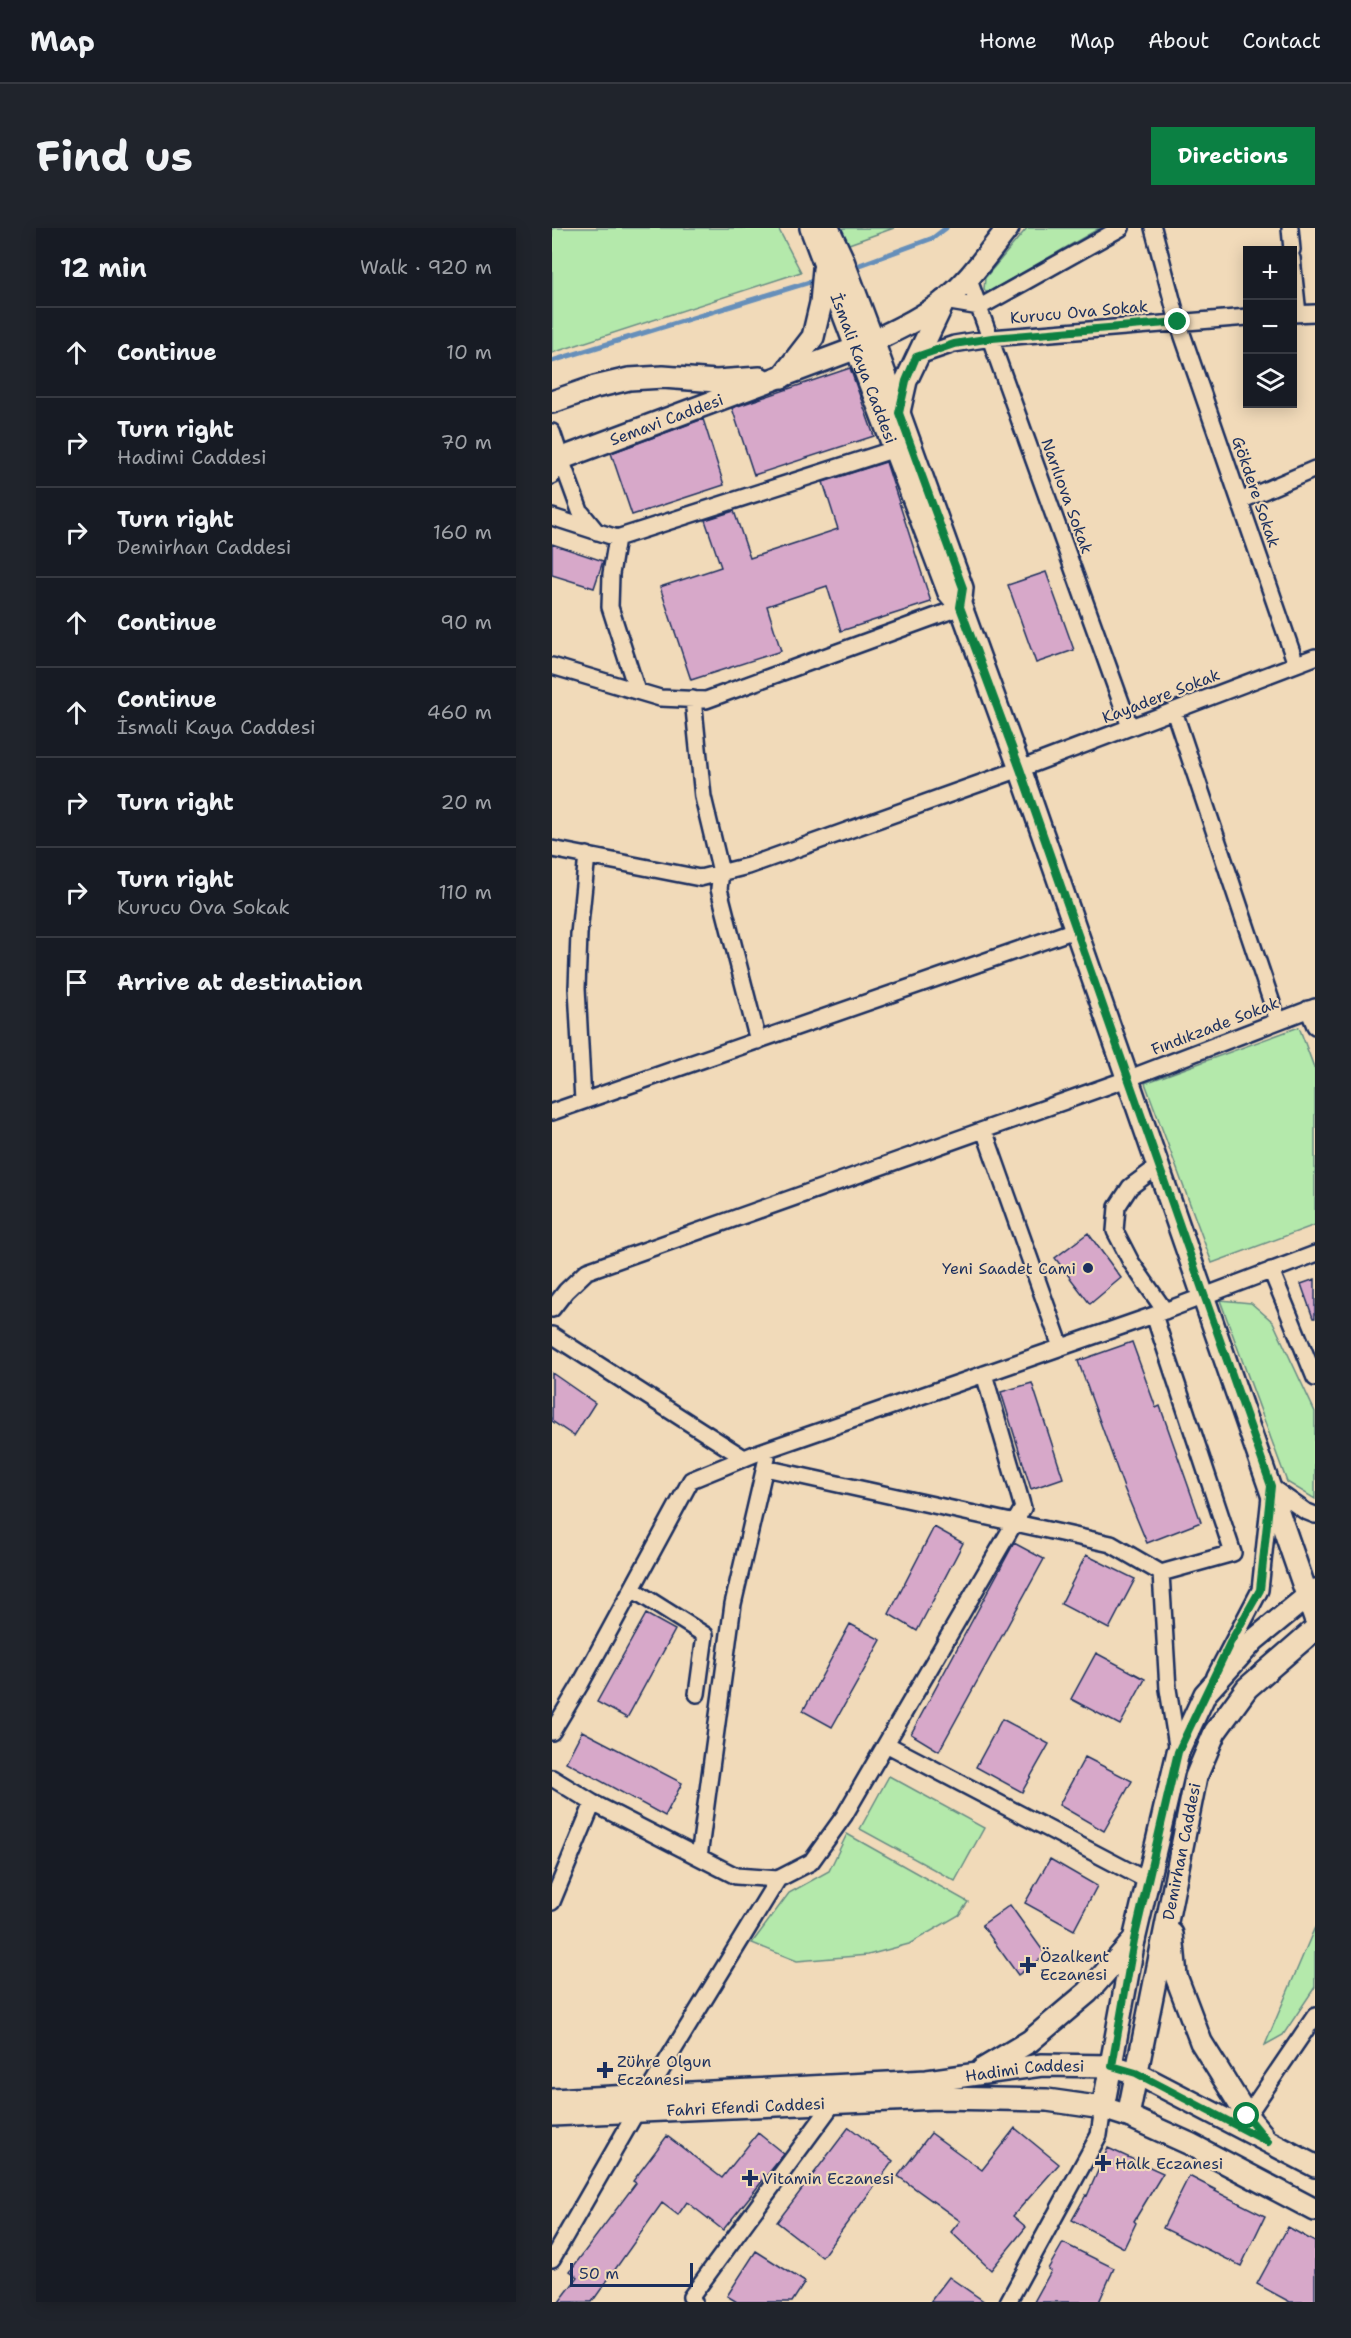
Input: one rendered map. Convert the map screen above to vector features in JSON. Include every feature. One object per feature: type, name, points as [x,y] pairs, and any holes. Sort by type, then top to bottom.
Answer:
[{"type":"street","name":"İsmali Kaya Caddesi","points":[[811,228],[824,264],[899,413],[963,588],[960,607]]},
{"type":"street","name":"İsmali Kaya Caddesi","points":[[828,228],[842,258],[895,449],[949,593],[960,607],[1020,769],[1157,1167],[1311,1593],[1315,1617]]},
{"type":"street","points":[[899,413],[906,381],[944,301],[968,277],[1008,228]]},
{"type":"street","points":[[944,301],[980,307],[1121,228]]},
{"type":"street","name":"Gökdere Sokak","points":[[1153,228],[1178,322],[1296,664]]},
{"type":"street","points":[[1290,228],[1292,246]]},
{"type":"street","points":[[781,377],[813,337],[821,303],[824,264]]},
{"type":"street","name":"Narılıova Sokak","points":[[968,277],[992,338],[1130,727]]},
{"type":"street","name":"Semavi Caddesi","points":[[555,466],[865,345],[906,325],[944,301]]},
{"type":"street","points":[[1297,314],[1315,313]]},
{"type":"street","name":"Kurucu Ova Sokak","points":[[916,357],[954,344],[992,338],[1243,317]]},
{"type":"street","name":"Semavi Caddesi","points":[[552,402],[595,387],[629,380],[663,377],[716,381],[781,377]]},
{"type":"street","points":[[552,432],[555,466],[580,511],[597,532]]},
{"type":"street","points":[[552,517],[617,538],[895,449]]},
{"type":"street","points":[[1240,501],[1315,469]]},
{"type":"street","points":[[617,538],[611,574],[610,607],[638,691]]},
{"type":"street","points":[[552,666],[660,698],[706,700],[960,607]]},
{"type":"street","name":"Kayadere Sokak","points":[[552,849],[700,878],[748,866],[1020,769],[1315,657]]},
{"type":"street","points":[[693,699],[703,797],[721,872],[719,889],[758,1041]]},
{"type":"street","points":[[1174,711],[1278,1021]]},
{"type":"street","points":[[583,1101],[577,988],[579,934],[587,855]]},
{"type":"street","points":[[552,1112],[1076,930]]},
{"type":"street","points":[[1312,1008],[1315,1026]]},
{"type":"street","name":"Fındıkzade Sokak","points":[[552,1309],[566,1291],[587,1271],[1127,1079],[1312,1008]]},
{"type":"street","points":[[984,1130],[1061,1347]]},
{"type":"street","points":[[765,1468],[1111,1544],[1161,1573],[1233,1553],[1160,1313],[1115,1231],[1117,1207],[1130,1186],[1157,1167]]},
{"type":"street","points":[[552,1732],[691,1480],[770,1448],[1160,1313],[1315,1254]]},
{"type":"street","points":[[1271,1270],[1315,1378]]},
{"type":"street","points":[[552,1335],[744,1458]]},
{"type":"street","points":[[552,2259],[641,2103],[778,1879],[811,1862],[844,1815],[1023,1508],[984,1374]]},
{"type":"street","points":[[699,1857],[733,1604],[770,1448]]},
{"type":"street","points":[[1205,1694],[1260,1590],[1271,1486],[1315,1515]]},
{"type":"street","points":[[1161,1573],[1168,1689],[1178,1752]]},
{"type":"street","points":[[632,1589],[705,1635],[697,1694]]},
{"type":"street","name":"Demirhan Caddesi","points":[[1103,2108],[1134,1940],[1178,1752],[1205,1694],[1254,1640],[1311,1593]]},
{"type":"street","name":"Demirhan Caddesi","points":[[1128,2116],[1196,1777],[1215,1732],[1247,1688],[1315,1629]]},
{"type":"street","points":[[886,1744],[1148,1881]]},
{"type":"street","points":[[552,1778],[593,1803],[736,1876],[778,1879]]},
{"type":"street","points":[[552,1902],[558,1875],[593,1803]]},
{"type":"street","points":[[1170,1913],[1176,1976],[1201,2042],[1247,2116],[1268,2142]]},
{"type":"street","points":[[977,2073],[1030,2041],[1088,1992],[1134,1940]]},
{"type":"street","points":[[1247,2116],[1315,2016]]},
{"type":"street","name":"Hadimi Caddesi","points":[[932,2090],[977,2073],[1042,2065],[1112,2066],[1136,2073],[1315,2166]]},
{"type":"street","name":"Fahri Efendi Caddesi","points":[[552,2100],[641,2103],[932,2090]]},
{"type":"street","name":"Hadimi Caddesi","points":[[932,2090],[1047,2100],[1103,2108],[1128,2116],[1190,2144],[1315,2210]]},
{"type":"street","points":[[694,2302],[691,2297],[840,2094]]},
{"type":"street","name":"Fahri Efendi Caddesi","points":[[552,2115],[641,2103]]},
{"type":"street","points":[[1008,2302],[1099,2135],[1103,2108]]},
{"type":"green space","points":[[552,228],[778,228],[801,272],[552,353]]},
{"type":"green space","points":[[837,228],[894,228],[846,245]]},
{"type":"green space","points":[[1027,228],[1100,228],[987,293],[984,289],[985,278]]},
{"type":"green space","points":[[1299,1027],[1315,1070],[1315,1225],[1212,1263],[1145,1083]]},
{"type":"green space","points":[[1220,1300],[1251,1303],[1273,1322],[1315,1412],[1315,1499],[1287,1482]]},
{"type":"green space","points":[[889,1776],[984,1828],[955,1881],[860,1829]]},
{"type":"green space","points":[[847,1834],[968,1902],[959,1915],[909,1944],[868,1955],[797,1961],[752,1943],[789,1893],[829,1871]]},
{"type":"green space","points":[[1315,1927],[1315,1987],[1283,2035],[1265,2045]]},
{"type":"building","points":[[850,368],[874,436],[754,475],[732,408]]},
{"type":"building","points":[[703,419],[724,485],[632,515],[611,453]]},
{"type":"building","points":[[886,462],[931,602],[841,631],[827,586],[767,606],[781,651],[691,680],[660,587],[721,567],[705,520],[734,511],[750,558],[838,529],[823,482]]},
{"type":"building","points":[[552,544],[603,561],[594,588],[552,575]]},
{"type":"building","points":[[1046,572],[1074,650],[1036,663],[1008,585]]},
{"type":"building","name":"Yeni Saadet Cami","points":[[1088,1233],[1121,1278],[1090,1304],[1055,1258]]},
{"type":"building","points":[[1315,1279],[1315,1318],[1313,1318],[1301,1284]]},
{"type":"building","points":[[1132,1342],[1156,1408],[1160,1406],[1201,1522],[1147,1543],[1124,1488],[1078,1361]]},
{"type":"building","points":[[552,1373],[595,1403],[574,1436],[552,1421]]},
{"type":"building","points":[[1032,1383],[1063,1478],[1031,1489],[1001,1392]]},
{"type":"building","points":[[934,1527],[963,1543],[917,1631],[889,1614]]},
{"type":"building","points":[[1014,1543],[1044,1559],[939,1751],[911,1734]]},
{"type":"building","points":[[1086,1555],[1135,1579],[1109,1629],[1061,1604]]},
{"type":"building","points":[[646,1614],[675,1630],[627,1718],[597,1702]]},
{"type":"building","points":[[850,1624],[881,1640],[832,1727],[803,1711]]},
{"type":"building","points":[[1096,1653],[1145,1679],[1120,1725],[1071,1699]]},
{"type":"building","points":[[1002,1719],[1049,1744],[1022,1792],[976,1767]]},
{"type":"building","points":[[582,1731],[682,1783],[665,1816],[566,1762]]},
{"type":"building","points":[[1085,1757],[1132,1781],[1104,1831],[1059,1805]]},
{"type":"building","points":[[1050,1859],[1097,1886],[1074,1930],[1025,1903]]},
{"type":"building","points":[[1010,1905],[1046,1955],[1018,1975],[982,1925]]},
{"type":"building","points":[[849,2127],[893,2161],[822,2257],[777,2222]]},
{"type":"building","points":[[1015,2128],[1059,2164],[1013,2216],[1026,2227],[991,2270],[951,2232],[960,2221],[898,2176],[931,2133],[982,2170]]},
{"type":"building","points":[[758,2133],[784,2154],[723,2230],[687,2202],[678,2215],[662,2203],[592,2302],[559,2302],[578,2277],[570,2271],[636,2183],[633,2181],[667,2136],[722,2178]]},
{"type":"building","points":[[1108,2148],[1163,2173],[1134,2221],[1136,2223],[1124,2248],[1072,2220],[1087,2196]]},
{"type":"building","points":[[1189,2176],[1265,2216],[1241,2266],[1163,2228]]},
{"type":"building","points":[[1288,2227],[1315,2242],[1315,2302],[1290,2302],[1257,2284]]},
{"type":"building","points":[[1063,2243],[1114,2268],[1099,2302],[1034,2302],[1051,2271],[1048,2269]]},
{"type":"building","points":[[756,2251],[805,2282],[792,2302],[737,2302],[727,2296]]},
{"type":"building","points":[[949,2277],[985,2302],[930,2302]]},
{"type":"waterway","points":[[854,267],[933,238],[946,228]]},
{"type":"waterway","points":[[552,361],[813,281]]},
{"type":"place","name":"Yeni Saadet Cami","points":[[1088,1268]]},
{"type":"place","name":"Özalkent Eczanesi","points":[[1028,1965]]},
{"type":"place","name":"Zühre Olgun Eczanesi","points":[[605,2070]]},
{"type":"place","name":"Halk Eczanesi","points":[[1103,2163]]},
{"type":"place","name":"Vitamin Eczanesi","points":[[750,2178]]},
{"type":"route","points":[[1178,322],[992,338],[954,344],[916,357],[906,381],[899,413],[963,588],[960,607],[1020,769],[1157,1167],[1271,1486],[1260,1590],[1230,1643],[1178,1752],[1134,1940],[1112,2066],[1136,2073],[1268,2142],[1247,2116]]}]
